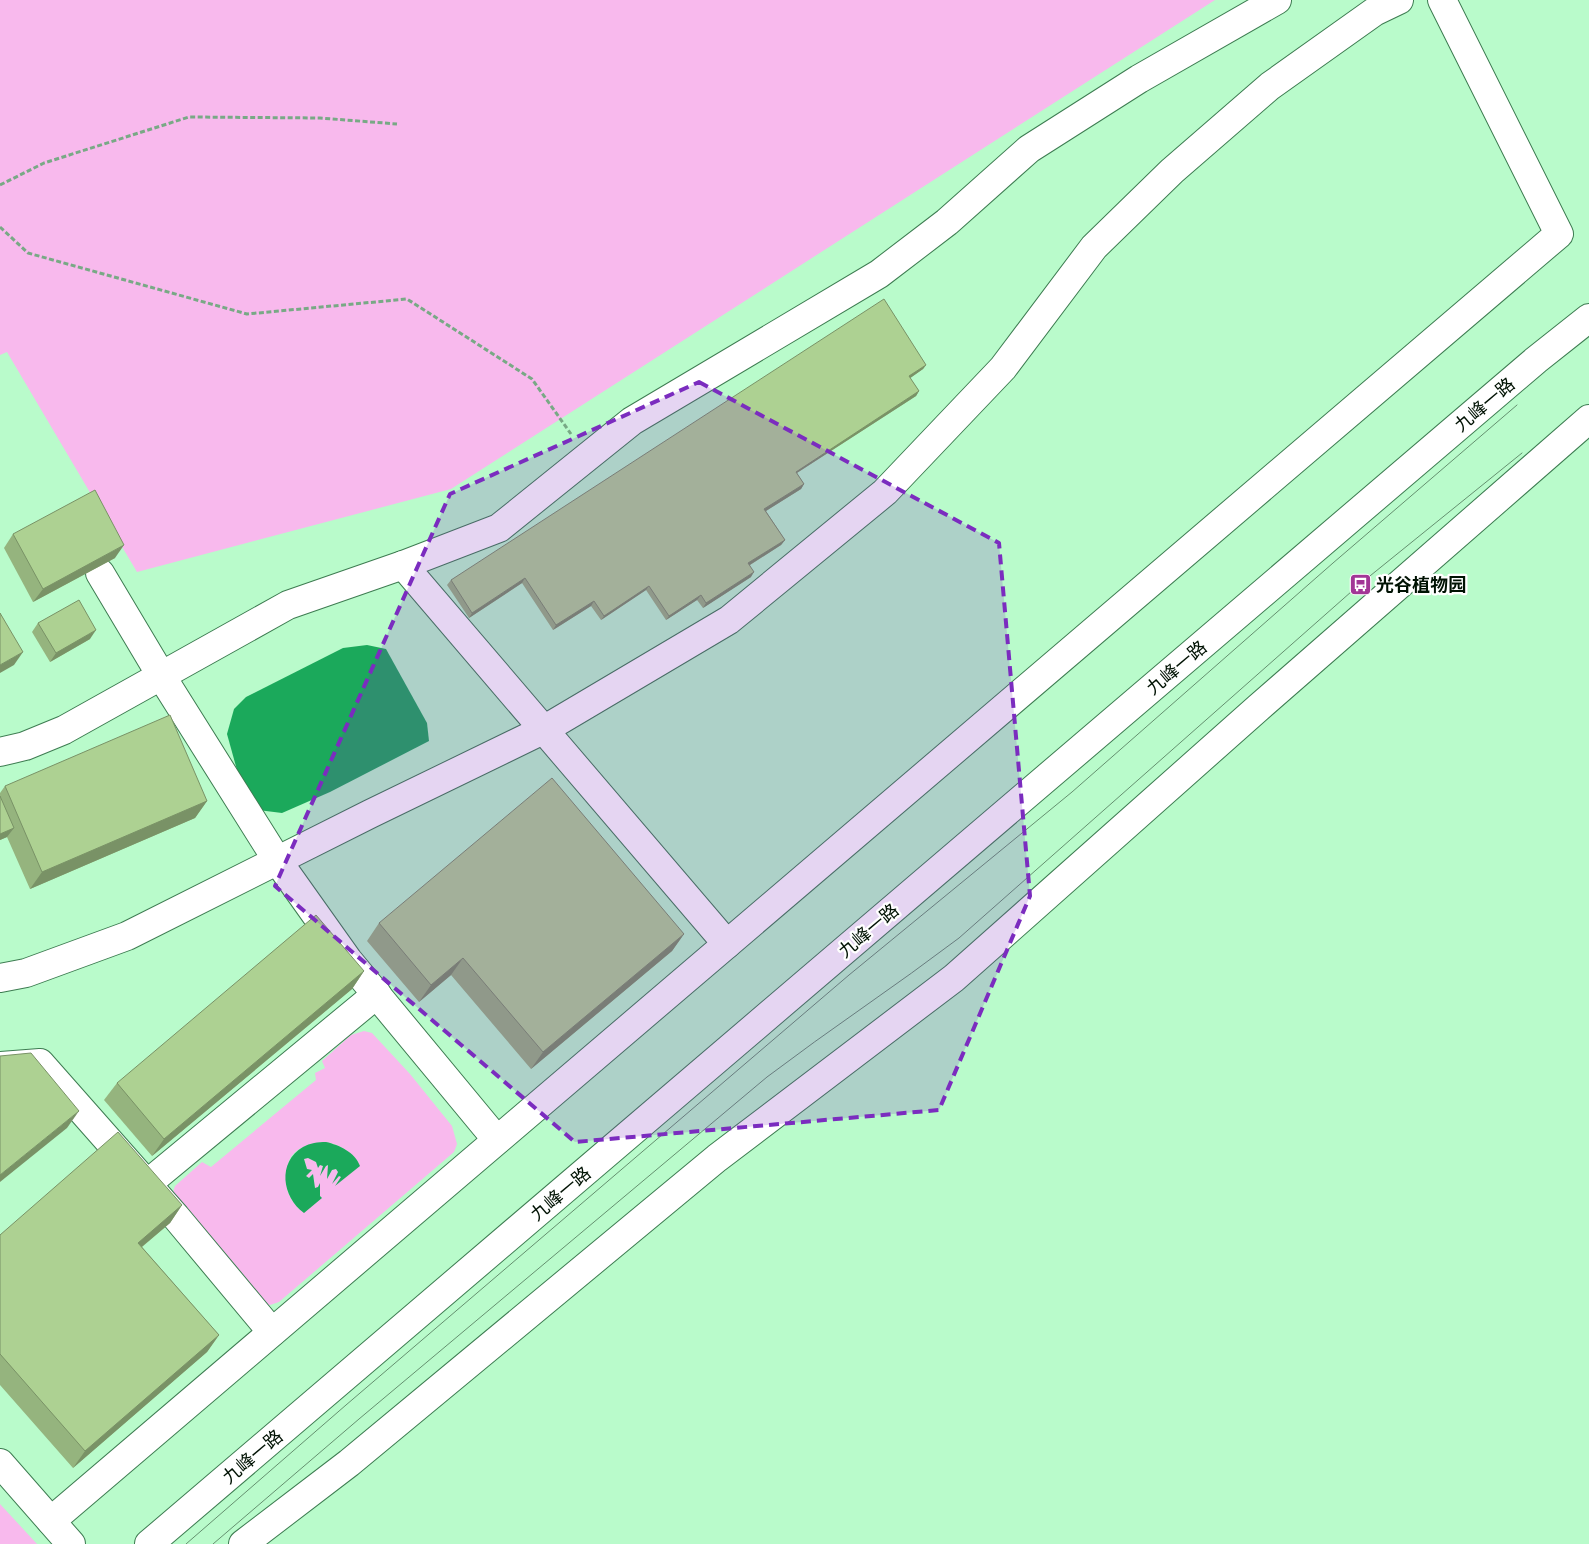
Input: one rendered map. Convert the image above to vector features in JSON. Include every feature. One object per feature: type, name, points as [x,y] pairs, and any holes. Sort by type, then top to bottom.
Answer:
[{"type":"street","points":[[0,752],[25,746],[64,730],[288,605],[499,528],[632,421],[879,274],[947,222],[1029,149],[1139,79],[1277,0]]},
{"type":"street","points":[[0,978],[26,973],[126,936],[545,729],[729,620],[885,492],[1003,368],[1094,248],[1172,171],[1270,86],[1374,12],[1399,0]]},
{"type":"street","points":[[51,1521],[1559,234],[1442,0]]},
{"type":"street","name":"九峰一路","points":[[149,1544],[1528,367],[1589,318]]},
{"type":"street","points":[[243,1544],[349,1463],[717,1158],[954,978],[1258,708],[1589,419]]},
{"type":"street","points":[[403,564],[727,944]]},
{"type":"street","points":[[100,573],[162,677],[277,860],[348,960],[497,1140]]},
{"type":"street","points":[[147,1184],[377,994]]},
{"type":"street","points":[[0,1066],[40,1064],[147,1184],[272,1332]]},
{"type":"street","points":[[0,1463],[71,1544]]},
{"type":"path","points":[[0,185],[44,162],[189,117],[320,118],[397,124]]},
{"type":"path","points":[[0,227],[28,253],[247,314],[407,299],[532,379],[588,457]]},
{"type":"highlighted area","points":[[699,382],[999,543],[1030,896],[939,1110],[575,1142],[275,886],[450,494]]},
{"type":"shaded area","points":[[0,0],[1215,0],[451,489],[137,572],[7,352],[0,355]]},
{"type":"shaded area","points":[[367,645],[386,649],[427,723],[429,741],[330,792],[282,813],[258,810],[237,770],[227,734],[234,709],[246,697],[343,648]]},
{"type":"shaded area","points":[[364,1031],[372,1033],[410,1074],[452,1126],[457,1144],[454,1152],[279,1302],[270,1305],[261,1304],[173,1199],[175,1186],[202,1162],[211,1167],[316,1080],[315,1073],[325,1068],[322,1061],[351,1035]],"holes":[[[331,1143],[348,1152],[358,1162],[336,1185],[341,1177],[339,1175],[335,1179],[338,1172],[336,1169],[332,1170],[327,1178],[329,1165],[321,1173],[323,1166],[320,1165],[319,1167],[316,1162],[308,1157],[304,1159],[307,1169],[311,1170],[306,1176],[309,1178],[312,1175],[315,1188],[318,1187],[320,1197],[322,1197],[299,1209],[292,1200],[287,1188],[286,1179],[291,1156],[299,1149],[310,1145]]]},
{"type":"shaded area","points":[[326,1142],[346,1150],[358,1161],[360,1166],[335,1186],[341,1177],[339,1176],[332,1184],[338,1172],[336,1169],[332,1170],[327,1179],[328,1165],[320,1176],[323,1166],[320,1165],[318,1168],[316,1162],[308,1158],[304,1159],[307,1169],[312,1170],[306,1176],[309,1178],[313,1174],[315,1188],[320,1183],[320,1196],[322,1198],[304,1213],[291,1198],[287,1189],[286,1170],[289,1161],[303,1147],[314,1143]]},
{"type":"shaded area","points":[[0,1504],[37,1544],[0,1544]]},
{"type":"building","points":[[884,299],[926,365],[909,376],[919,391],[796,472],[804,484],[764,509],[785,540],[748,563],[754,572],[706,603],[701,595],[669,616],[649,586],[604,616],[594,601],[556,625],[525,578],[472,613],[451,580]]},
{"type":"building","points":[[95,490],[124,545],[43,589],[13,534]]},
{"type":"building","points":[[79,600],[96,630],[56,653],[38,623]]},
{"type":"building","points":[[0,613],[23,652],[0,665]]},
{"type":"building","points":[[170,715],[207,801],[42,872],[5,786]]},
{"type":"building","points":[[552,778],[684,934],[543,1052],[463,958],[431,985],[379,923]]},
{"type":"building","points":[[0,796],[14,828],[0,834]]},
{"type":"building","points":[[316,915],[364,971],[164,1139],[117,1083]]},
{"type":"building","points":[[31,1053],[79,1111],[0,1175],[0,1056]]},
{"type":"building","points":[[118,1132],[182,1205],[138,1243],[219,1335],[85,1451],[0,1354],[0,1235]]},
{"type":"tram line","points":[[186,1544],[849,975],[1072,792],[1333,563],[1517,405]]},
{"type":"tram line","points":[[213,1544],[767,1077],[959,938],[1360,584],[1522,453]]},
{"type":"place","name":"光谷植物园","points":[[1360,584]]}]
